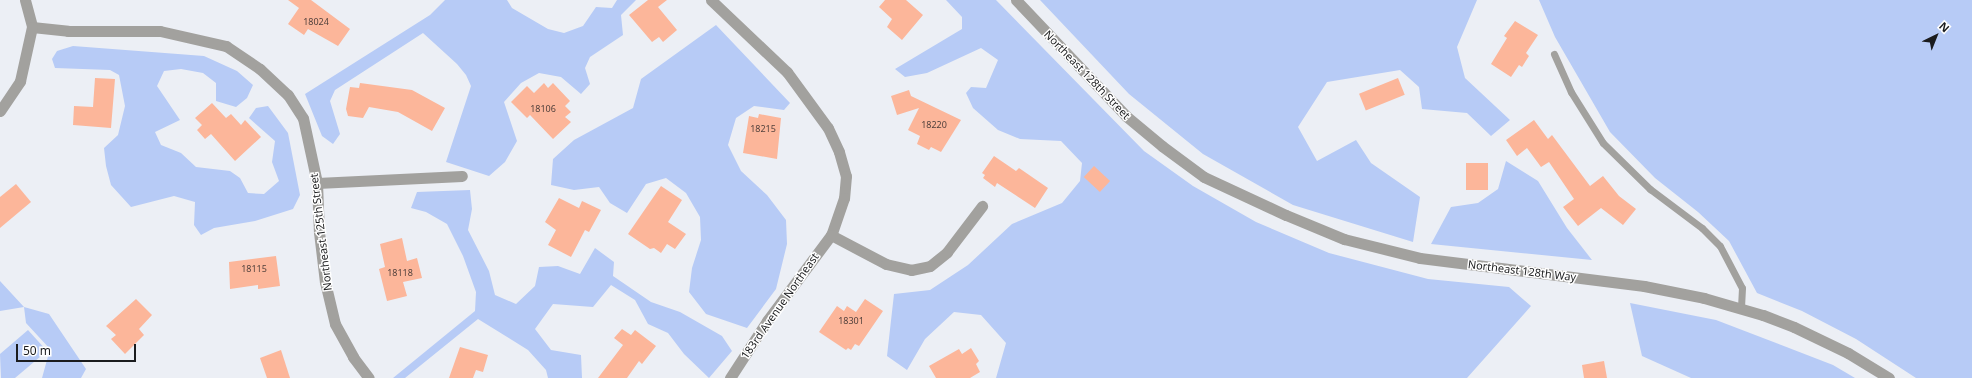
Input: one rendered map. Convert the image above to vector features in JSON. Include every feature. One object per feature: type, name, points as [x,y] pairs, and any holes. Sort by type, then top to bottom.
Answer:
[{"type":"street","points":[[0,111],[20,81],[32,26],[26,0]]},
{"type":"street","name":"183rd Avenue Northeast","points":[[711,0],[787,72],[828,128],[839,152],[846,176],[844,198],[831,235],[767,321],[730,378]]},
{"type":"street","name":"Northeast 128th Street","points":[[1016,0],[1126,116],[1162,146]]},
{"type":"street","name":"Northeast 125th Street","points":[[32,26],[68,31],[160,31],[226,46],[260,69],[288,95],[303,118],[317,183],[319,232],[325,282],[335,324],[353,357],[369,378]]},
{"type":"street","name":"Northeast 128th Way","points":[[1162,146],[1204,177],[1344,240],[1420,258],[1644,286],[1740,308],[1821,340],[1889,378]]},
{"type":"street","points":[[317,183],[462,176]]},
{"type":"street","points":[[831,235],[886,264],[911,270],[930,266],[947,252],[982,206]]},
{"type":"lane","points":[[1554,54],[1572,92],[1603,142],[1650,189],[1702,228],[1720,246],[1742,288],[1740,308]]},
{"type":"shaded area","points":[[445,0],[507,0],[512,8],[548,29],[564,33],[583,26],[596,7],[612,8],[617,0],[636,0],[621,15],[623,35],[590,57],[585,68],[590,84],[581,94],[561,77],[539,73],[521,83],[504,102],[517,141],[505,162],[489,176],[446,162],[471,86],[466,75],[457,64],[423,33],[335,90],[330,101],[340,134],[333,144],[322,136],[305,94],[430,15]]},
{"type":"shaded area","points":[[946,0],[996,0],[1144,151],[1193,186],[1256,222],[1329,253],[1428,279],[1509,287],[1531,306],[1467,378],[996,378],[1006,343],[981,315],[954,312],[925,339],[907,370],[887,356],[894,294],[930,290],[968,265],[1012,224],[1062,203],[1080,181],[1082,163],[1061,141],[1020,139],[998,130],[973,108],[966,93],[971,87],[986,88],[998,60],[981,48],[927,73],[905,77],[895,69],[962,29],[962,17]]},
{"type":"shaded area","points":[[1040,0],[1477,0],[1457,47],[1465,78],[1510,120],[1491,136],[1467,113],[1422,109],[1419,87],[1400,70],[1327,82],[1298,127],[1317,161],[1356,140],[1371,163],[1420,197],[1413,242],[1293,205],[1203,154],[1129,94]]},
{"type":"shaded area","points":[[1539,0],[1972,0],[1972,378],[1916,378],[1856,339],[1802,311],[1757,293],[1729,241],[1698,212],[1655,178],[1610,132],[1555,37]]},
{"type":"shaded area","points":[[716,25],[790,103],[784,110],[754,106],[736,118],[728,145],[741,171],[767,195],[786,220],[787,244],[776,289],[747,328],[706,314],[689,292],[692,268],[701,240],[700,217],[686,193],[666,178],[646,184],[627,213],[610,203],[599,187],[574,190],[551,185],[553,159],[574,140],[633,108],[641,79]]},
{"type":"shaded area","points":[[73,46],[204,56],[237,71],[253,85],[247,98],[236,107],[216,101],[216,83],[203,73],[181,69],[164,71],[157,86],[180,120],[155,132],[161,145],[181,153],[196,167],[230,171],[240,178],[248,193],[264,194],[279,181],[272,162],[275,141],[249,118],[256,108],[268,106],[288,133],[300,195],[293,209],[255,221],[214,228],[201,235],[194,225],[195,202],[174,196],[131,207],[111,185],[106,166],[104,148],[118,135],[125,106],[119,75],[110,70],[55,68],[52,59],[57,51]]},
{"type":"shaded area","points":[[1506,161],[1538,181],[1567,228],[1592,260],[1431,244],[1451,207],[1478,203],[1498,189]]},
{"type":"shaded area","points":[[470,190],[472,209],[468,230],[489,271],[495,295],[516,304],[535,286],[539,267],[558,266],[580,274],[595,248],[614,262],[613,276],[651,302],[680,312],[722,336],[732,351],[709,378],[684,354],[668,333],[648,324],[635,300],[611,285],[593,307],[553,304],[535,329],[551,350],[581,355],[582,378],[548,378],[546,370],[528,350],[478,319],[405,378],[393,378],[475,311],[476,292],[463,256],[447,224],[426,212],[411,208],[417,192]]},
{"type":"shaded area","points":[[0,281],[24,307],[0,311]]},
{"type":"shaded area","points":[[1630,303],[1716,320],[1833,365],[1855,378],[1691,378],[1642,356]]},
{"type":"shaded area","points":[[24,307],[49,314],[86,369],[81,378],[42,378],[50,349],[26,323]]},
{"type":"shaded area","points":[[28,330],[47,351],[15,378],[1,378],[0,354]]},
{"type":"building","points":[[288,0],[311,0],[350,29],[338,46],[308,29],[304,35],[288,24],[299,8]]},
{"type":"building","points":[[648,0],[667,0],[658,7],[677,30],[663,42],[659,37],[652,42],[629,15]]},
{"type":"building","points":[[885,0],[906,0],[923,15],[902,40],[887,27],[892,19],[879,7]]},
{"type":"building","points":[[1515,21],[1538,35],[1526,53],[1529,56],[1522,67],[1519,65],[1511,77],[1491,64],[1507,38],[1504,36]]},
{"type":"building","points":[[95,78],[115,79],[111,128],[73,125],[74,106],[93,107]]},
{"type":"building","points":[[1398,78],[1405,95],[1366,110],[1359,94]]},
{"type":"building","points":[[360,83],[412,90],[445,108],[432,131],[398,112],[369,107],[363,118],[348,116],[346,109],[350,87],[359,88]]},
{"type":"building","points":[[544,83],[548,88],[553,83],[570,101],[565,106],[571,112],[565,117],[571,122],[553,139],[530,115],[527,118],[511,102],[527,86],[534,93]]},
{"type":"building","points":[[909,90],[911,96],[961,120],[941,152],[931,147],[929,150],[917,144],[920,136],[908,130],[919,108],[897,115],[891,96]]},
{"type":"building","points":[[212,103],[226,118],[231,114],[241,125],[245,120],[261,137],[235,161],[211,134],[205,139],[197,130],[202,125],[195,118]]},
{"type":"building","points":[[759,114],[781,118],[777,159],[743,153],[749,116],[758,118]]},
{"type":"building","points":[[1534,120],[1548,139],[1552,135],[1590,186],[1603,176],[1619,196],[1636,209],[1623,225],[1601,208],[1578,226],[1563,207],[1574,199],[1549,162],[1541,167],[1527,148],[1517,156],[1506,140]]},
{"type":"building","points":[[994,156],[1016,171],[1019,168],[1048,188],[1035,208],[997,183],[995,187],[983,178],[985,175],[982,173]]},
{"type":"building","points":[[1466,163],[1488,163],[1488,190],[1466,190]]},
{"type":"building","points":[[1094,166],[1110,181],[1100,192],[1084,177]]},
{"type":"building","points":[[16,184],[31,202],[0,228],[0,197]]},
{"type":"building","points":[[661,186],[682,200],[668,222],[686,234],[675,249],[667,244],[661,253],[654,248],[650,249],[628,234]]},
{"type":"building","points":[[559,198],[579,208],[582,201],[601,210],[589,232],[585,230],[571,257],[548,245],[556,230],[545,222]]},
{"type":"building","points":[[402,238],[407,261],[417,258],[422,278],[403,282],[407,296],[387,301],[379,269],[385,267],[380,244]]},
{"type":"building","points":[[276,256],[280,286],[258,289],[258,285],[230,289],[229,262]]},
{"type":"building","points":[[136,299],[152,315],[139,329],[144,335],[125,354],[111,339],[116,335],[106,326]]},
{"type":"building","points":[[865,299],[883,311],[859,346],[855,344],[851,350],[848,348],[846,350],[819,332],[837,306],[844,311],[847,306],[856,312]]},
{"type":"building","points":[[622,329],[631,335],[635,330],[656,346],[642,364],[639,361],[627,378],[598,378],[623,345],[614,338]]},
{"type":"building","points":[[460,347],[488,355],[483,372],[476,370],[473,378],[449,378]]},
{"type":"building","points":[[971,348],[979,361],[976,364],[980,372],[970,378],[936,378],[929,366],[959,349],[962,354]]},
{"type":"building","points":[[281,350],[290,378],[267,378],[260,358]]},
{"type":"building","points":[[1604,361],[1607,378],[1584,378],[1582,365]]}]
